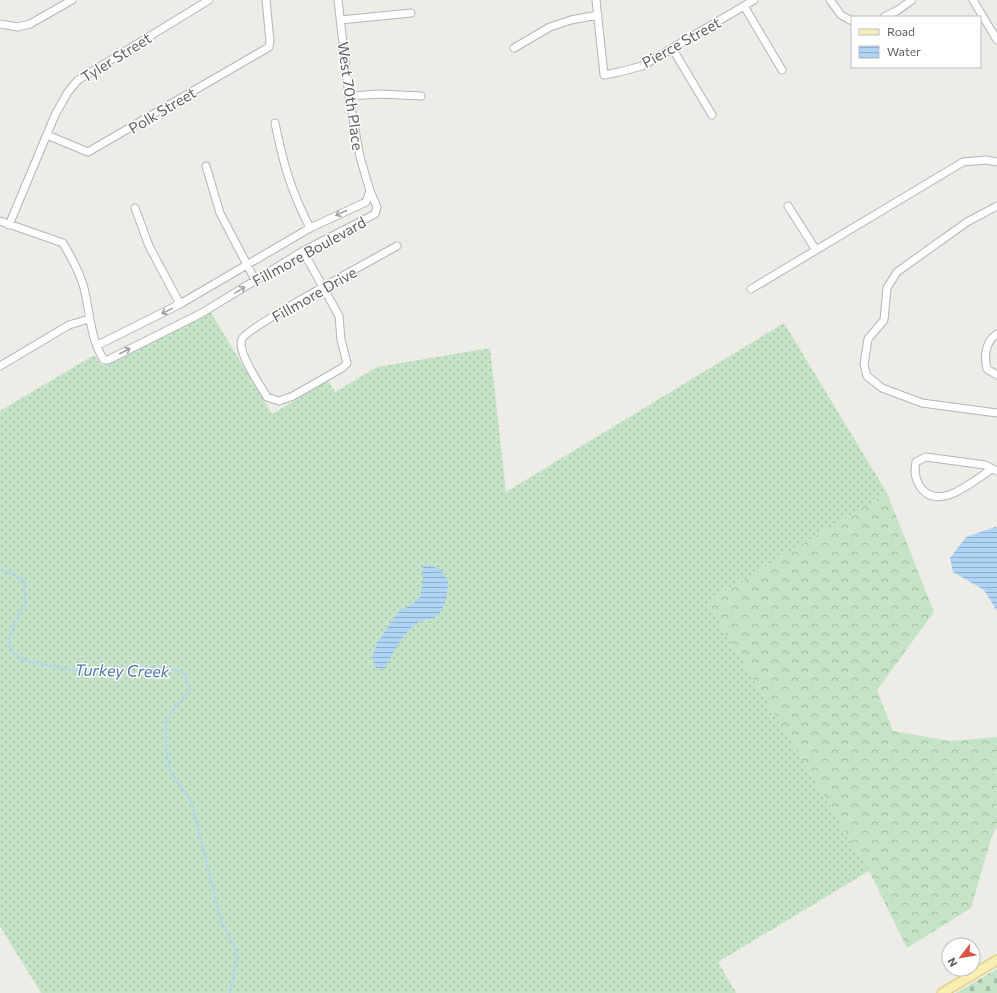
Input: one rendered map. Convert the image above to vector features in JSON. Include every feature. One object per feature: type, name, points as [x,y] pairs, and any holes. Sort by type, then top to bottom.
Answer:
[{"type":"main road","points":[[942,993],[997,960]]},
{"type":"street","points":[[0,24],[18,28],[30,24],[72,0]]},
{"type":"street","name":"Tyler Street","points":[[9,224],[55,115],[68,92],[78,80],[209,0]]},
{"type":"street","name":"Polk Street","points":[[47,135],[88,152],[269,47],[270,41],[266,0]]},
{"type":"street","name":"West 70th Place","points":[[338,0],[349,96],[360,157],[370,191]]},
{"type":"street","points":[[514,48],[550,27],[571,20],[598,15],[596,0]]},
{"type":"street","name":"Pierce Street","points":[[598,15],[604,75],[642,66],[754,0]]},
{"type":"street","points":[[830,0],[841,15],[851,20]]},
{"type":"street","points":[[886,16],[912,0]]},
{"type":"street","points":[[973,0],[997,40]]},
{"type":"street","points":[[744,6],[782,70]]},
{"type":"street","points":[[340,20],[411,13]]},
{"type":"street","points":[[672,48],[712,115]]},
{"type":"street","points":[[349,96],[380,94],[421,96]]},
{"type":"street","points":[[275,123],[280,154],[295,199],[310,228]]},
{"type":"street","points":[[751,289],[962,162],[986,160],[997,162]]},
{"type":"street","points":[[206,166],[220,213],[255,280]]},
{"type":"street","name":"Fillmore Boulevard","points":[[370,191],[377,207],[375,214],[303,251],[202,313],[108,360],[104,360],[98,345],[180,304],[310,228],[366,202],[370,191]]},
{"type":"street","points":[[788,206],[816,250]]},
{"type":"street","points":[[997,206],[967,222],[897,272],[887,288],[884,320],[868,339],[864,364],[867,376],[882,388],[922,403],[997,413]]},
{"type":"street","points":[[135,208],[149,246],[180,304]]},
{"type":"street","points":[[0,220],[63,242],[84,287],[90,319],[98,345]]},
{"type":"street","name":"Fillmore Drive","points":[[324,287],[339,316],[341,340],[347,363],[342,368],[293,396],[279,401],[267,396],[240,349],[242,339],[248,332],[324,287],[397,246]]},
{"type":"street","points":[[303,251],[324,287]]},
{"type":"street","points":[[0,366],[69,326],[90,319]]},
{"type":"street","points":[[997,334],[987,346],[984,358],[987,369],[997,376]]},
{"type":"street","points":[[926,457],[985,465],[994,470],[944,497],[935,497],[925,493],[917,482],[914,472],[916,462],[926,457]]},
{"type":"green space","points":[[210,311],[272,414],[328,381],[335,392],[377,367],[490,348],[506,492],[784,323],[887,493],[707,602],[869,871],[718,962],[736,993],[41,993],[0,926],[0,411],[94,355],[102,366]]},
{"type":"green space","points":[[887,493],[934,612],[877,690],[893,731],[950,741],[997,737],[997,826],[991,839],[971,908],[907,948],[869,871],[707,602]]},
{"type":"green space","points":[[997,969],[997,993],[956,993]]},
{"type":"water","points":[[995,527],[997,528],[997,611],[984,590],[953,572],[950,558],[966,537]]},
{"type":"water","points":[[426,565],[440,569],[448,581],[447,595],[444,606],[435,617],[417,623],[407,632],[385,669],[376,668],[372,658],[377,643],[400,610],[410,606],[420,597],[423,580],[422,568]]},
{"type":"waterway","name":"Turkey Creek","points":[[0,569],[24,580],[25,603],[15,622],[9,639],[10,647],[14,653],[23,660],[82,672],[128,667],[164,668],[185,673],[189,692],[175,707],[166,724],[168,761],[171,773],[186,793],[192,804],[221,921],[236,950],[237,959],[230,993]]}]
